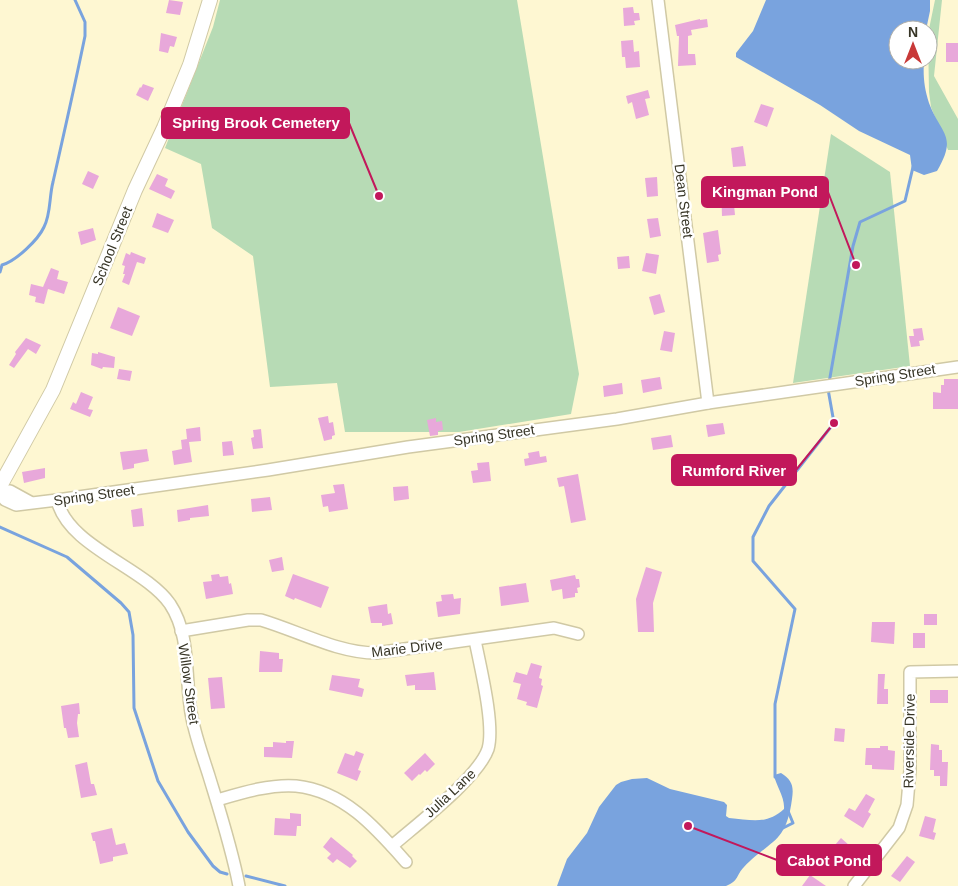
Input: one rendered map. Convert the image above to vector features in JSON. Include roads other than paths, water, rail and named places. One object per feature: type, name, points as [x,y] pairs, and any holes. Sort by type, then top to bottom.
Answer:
[{"type":"main road","name":"School Street","points":[[0,486],[53,390],[135,190],[164,128],[190,65],[210,0]]},
{"type":"street","name":"Dean Street","points":[[658,0],[708,403]]},
{"type":"street","name":"Spring Street","points":[[0,492],[10,491],[30,502],[57,500],[408,447],[617,419],[708,403],[958,366]]},
{"type":"street","name":"Willow Street","points":[[57,500],[62,516],[69,524],[110,558],[146,581],[169,602],[175,612],[186,648],[188,691],[192,719],[217,800],[239,886]]},
{"type":"street","name":"Marie Drive","points":[[181,631],[248,620],[261,620],[345,650],[360,653],[376,653],[554,628],[578,634]]},
{"type":"street","name":"Julia Lane","points":[[392,846],[461,786],[482,762],[488,748],[489,731],[485,690],[475,640]]},
{"type":"street","name":"Riverside Drive","points":[[854,886],[899,828],[905,812],[910,770],[910,672],[958,671]]},
{"type":"street","points":[[217,800],[265,788],[295,786],[324,792],[350,806],[406,862]]},
{"type":"water","points":[[766,0],[930,0],[928,20],[888,20],[888,70],[924,70],[927,97],[947,142],[943,159],[937,171],[924,175],[912,170],[910,155],[859,131],[820,105],[736,57],[736,53],[753,31]]},
{"type":"water","points":[[781,773],[788,778],[793,790],[786,825],[776,839],[744,867],[730,884],[726,886],[557,886],[567,859],[587,833],[599,807],[616,785],[621,782],[647,778],[670,789],[724,802],[727,805],[726,816],[729,818],[758,820],[771,817],[784,809],[783,800],[774,775]]},
{"type":"waterway","points":[[0,272],[2,265],[20,255],[37,238],[48,217],[52,188],[85,36],[85,22],[75,0]]},
{"type":"waterway","points":[[829,383],[853,246],[860,222],[905,201],[913,167]]},
{"type":"waterway","points":[[775,777],[775,704],[795,609],[753,561],[753,537],[769,506],[834,423],[828,389]]},
{"type":"waterway","points":[[0,527],[67,557],[129,612],[133,635],[134,708],[158,781],[188,832],[213,866],[220,872],[227,874]]},
{"type":"waterway","points":[[783,828],[793,823],[788,811]]},
{"type":"waterway","points":[[246,876],[285,886]]},
{"type":"place","name":"Spring Brook Cemetery","points":[[379,196]]},
{"type":"place","name":"Kingman Pond","points":[[856,265]]},
{"type":"place","name":"Rumford River","points":[[834,423]]},
{"type":"place","name":"Cabot Pond","points":[[688,826]]}]
